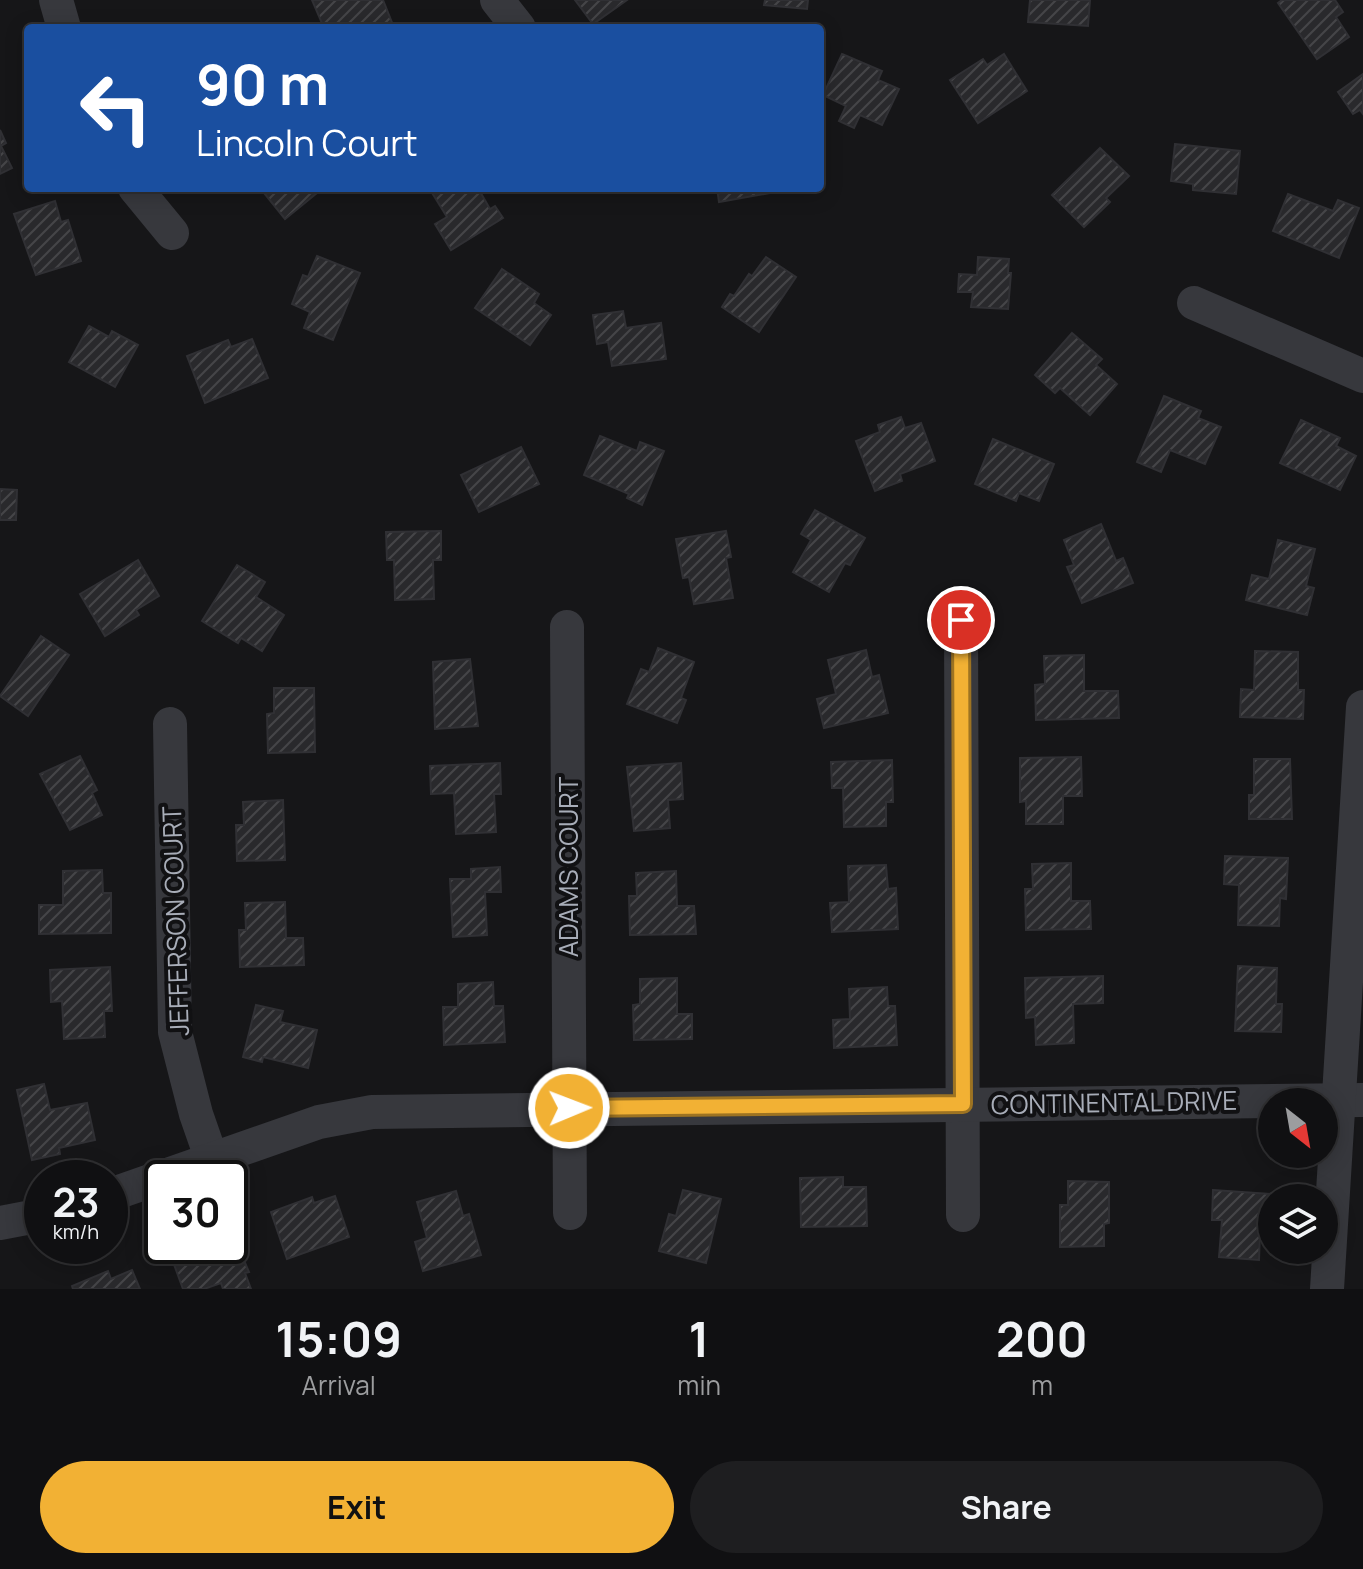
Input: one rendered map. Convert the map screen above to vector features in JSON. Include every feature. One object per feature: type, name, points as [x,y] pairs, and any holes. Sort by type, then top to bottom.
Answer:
[{"type":"street","points":[[56,0],[63,24]]},
{"type":"street","points":[[497,0],[516,24]]},
{"type":"street","points":[[138,192],[172,233]]},
{"type":"street","points":[[1194,303],[1363,376]]},
{"type":"street","points":[[961,620],[963,1215]]},
{"type":"street","name":"ADAMS COURT","points":[[567,627],[570,1213]]},
{"type":"street","points":[[1327,1289],[1352,1100],[1363,707]]},
{"type":"street","name":"JEFFERSON COURT","points":[[170,724],[175,1032],[196,1114],[212,1160]]},
{"type":"street","name":"CONTINENTAL DRIVE","points":[[212,1160],[319,1122],[372,1112],[1352,1100]]},
{"type":"street","points":[[0,1223],[24,1218]]},
{"type":"building","points":[[312,0],[383,0],[393,24],[322,24]]},
{"type":"building","points":[[575,0],[627,0],[593,24]]},
{"type":"building","points":[[765,0],[808,0],[807,9],[764,5]]},
{"type":"building","points":[[1030,0],[1090,0],[1088,26],[1028,22]]},
{"type":"building","points":[[1282,0],[1335,0],[1343,12],[1336,17],[1349,37],[1317,59],[1278,3]]},
{"type":"building","points":[[842,54],[882,71],[878,80],[899,89],[882,125],[860,115],[854,128],[839,121],[846,106],[824,93]]},
{"type":"building","points":[[1004,54],[1027,91],[978,123],[950,80],[983,59],[987,65]]},
{"type":"building","points":[[1363,74],[1363,114],[1360,110],[1353,114],[1338,92]]},
{"type":"building","points":[[0,130],[6,143],[1,146],[12,168],[0,174]]},
{"type":"building","points":[[1175,144],[1240,151],[1236,194],[1193,190],[1193,184],[1171,181]]},
{"type":"building","points":[[1100,148],[1129,176],[1106,198],[1110,202],[1084,227],[1052,195]]},
{"type":"building","points":[[263,192],[318,192],[285,219]]},
{"type":"building","points":[[431,192],[480,192],[490,209],[495,206],[503,218],[451,250],[435,224],[447,217]]},
{"type":"building","points":[[718,192],[775,192],[719,202]]},
{"type":"building","points":[[1288,194],[1333,211],[1338,200],[1359,208],[1339,258],[1273,231]]},
{"type":"building","points":[[55,201],[61,222],[68,220],[81,261],[36,275],[14,214]]},
{"type":"building","points":[[317,256],[360,273],[333,340],[304,328],[310,312],[292,304],[303,275],[308,277]]},
{"type":"building","points":[[766,257],[796,277],[759,332],[722,307],[730,294],[734,296]]},
{"type":"building","points":[[978,257],[1009,259],[1008,309],[971,307],[973,292],[958,292],[959,274],[977,275]]},
{"type":"building","points":[[502,269],[539,294],[534,303],[551,315],[530,345],[475,308]]},
{"type":"building","points":[[623,311],[626,328],[661,323],[666,359],[612,366],[608,342],[597,344],[593,315]]},
{"type":"building","points":[[89,326],[109,337],[112,331],[138,345],[115,387],[69,362]]},
{"type":"building","points":[[1072,333],[1102,359],[1096,365],[1117,384],[1090,415],[1060,388],[1055,393],[1035,375]]},
{"type":"building","points":[[252,339],[268,378],[205,403],[187,356],[228,340],[231,347]]},
{"type":"building","points":[[1164,396],[1201,411],[1198,418],[1221,427],[1205,464],[1170,450],[1161,472],[1137,462]]},
{"type":"building","points":[[901,417],[905,428],[921,423],[935,461],[900,474],[902,481],[875,491],[856,441],[880,432],[878,425]]},
{"type":"building","points":[[1301,420],[1340,438],[1336,446],[1356,456],[1340,490],[1280,463]]},
{"type":"building","points":[[600,436],[637,451],[640,442],[664,451],[642,505],[627,498],[629,494],[584,475]]},
{"type":"building","points":[[993,439],[1054,464],[1039,501],[1019,493],[1016,501],[975,484]]},
{"type":"building","points":[[521,447],[539,484],[479,512],[461,475]]},
{"type":"building","points":[[0,489],[17,490],[16,520],[0,520]]},
{"type":"building","points":[[815,510],[865,538],[850,565],[845,563],[829,592],[793,572],[811,540],[801,534]]},
{"type":"building","points":[[1101,524],[1116,561],[1123,558],[1133,583],[1082,603],[1067,567],[1074,565],[1064,540]]},
{"type":"building","points":[[441,531],[441,560],[433,560],[434,599],[395,600],[394,560],[387,560],[386,532]]},
{"type":"building","points":[[726,531],[731,557],[726,558],[733,598],[694,604],[689,577],[683,578],[676,539]]},
{"type":"building","points":[[1278,540],[1315,549],[1306,586],[1314,588],[1307,615],[1246,600],[1252,575],[1269,579]]},
{"type":"building","points":[[138,560],[159,596],[136,610],[139,615],[105,636],[80,594]]},
{"type":"building","points":[[237,565],[265,582],[256,597],[284,615],[262,651],[241,638],[238,643],[202,621]]},
{"type":"building","points":[[41,636],[69,655],[28,716],[0,696]]},
{"type":"building","points":[[658,648],[694,662],[681,698],[686,700],[677,723],[627,704],[641,669],[649,672]]},
{"type":"building","points":[[866,650],[872,677],[879,675],[888,713],[824,728],[817,699],[836,694],[828,660]]},
{"type":"building","points":[[1255,651],[1298,652],[1298,690],[1304,690],[1303,719],[1240,717],[1241,689],[1254,690]]},
{"type":"building","points":[[1084,655],[1084,691],[1118,691],[1119,718],[1036,720],[1035,685],[1045,684],[1044,656]]},
{"type":"building","points":[[470,659],[478,726],[435,729],[433,662]]},
{"type":"building","points":[[274,688],[314,688],[315,752],[268,753],[267,714],[274,713]]},
{"type":"building","points":[[80,756],[97,790],[92,793],[102,815],[70,830],[40,774]]},
{"type":"building","points":[[1081,757],[1082,796],[1063,796],[1063,824],[1026,824],[1026,801],[1020,802],[1020,758]]},
{"type":"building","points":[[1254,759],[1290,759],[1292,819],[1249,819],[1249,795],[1254,795]]},
{"type":"building","points":[[892,760],[893,802],[886,802],[886,826],[844,827],[843,788],[832,788],[831,762]]},
{"type":"building","points":[[500,763],[501,794],[494,794],[496,832],[456,834],[454,793],[431,794],[430,766]]},
{"type":"building","points":[[681,763],[683,799],[668,800],[670,828],[634,831],[627,767]]},
{"type":"building","points":[[283,800],[285,860],[237,861],[236,825],[244,825],[243,802]]},
{"type":"building","points":[[1225,856],[1288,858],[1286,899],[1280,898],[1279,926],[1238,925],[1239,885],[1224,884]]},
{"type":"building","points":[[1071,863],[1071,901],[1090,901],[1091,929],[1026,930],[1025,889],[1033,889],[1032,864]]},
{"type":"building","points":[[886,865],[888,889],[896,888],[898,929],[832,932],[830,903],[849,902],[848,866]]},
{"type":"building","points":[[500,867],[501,892],[485,892],[487,935],[453,937],[450,879],[471,879],[471,869]]},
{"type":"building","points":[[102,870],[103,893],[111,893],[111,933],[39,934],[39,905],[63,905],[63,871]]},
{"type":"building","points":[[676,871],[677,906],[694,906],[696,934],[630,935],[629,896],[637,896],[636,873]]},
{"type":"building","points":[[285,902],[286,938],[303,938],[304,965],[240,967],[239,930],[246,930],[245,903]]},
{"type":"building","points":[[1238,966],[1277,968],[1276,1004],[1282,1004],[1281,1032],[1235,1031]]},
{"type":"building","points":[[110,967],[112,1011],[104,1011],[105,1037],[64,1039],[62,1001],[51,1002],[50,970]]},
{"type":"building","points":[[1103,976],[1103,1003],[1073,1004],[1074,1043],[1036,1045],[1035,1017],[1026,1018],[1025,978]]},
{"type":"building","points":[[677,978],[677,1014],[692,1014],[692,1039],[634,1040],[633,1005],[640,1004],[640,979]]},
{"type":"building","points":[[493,982],[494,1006],[503,1006],[505,1042],[444,1045],[443,1007],[458,1007],[458,984]]},
{"type":"building","points":[[887,987],[888,1006],[895,1006],[897,1045],[834,1048],[833,1020],[850,1019],[849,989]]},
{"type":"building","points":[[256,1005],[283,1011],[280,1022],[317,1030],[308,1068],[263,1057],[262,1062],[243,1057]]},
{"type":"building","points":[[44,1084],[50,1110],[87,1103],[95,1140],[59,1148],[60,1154],[32,1160],[17,1090]]},
{"type":"building","points":[[843,1177],[843,1187],[866,1187],[867,1226],[801,1227],[800,1178]]},
{"type":"building","points":[[1068,1181],[1109,1182],[1109,1223],[1104,1224],[1104,1246],[1060,1247],[1060,1205],[1068,1205]]},
{"type":"building","points":[[683,1190],[721,1199],[706,1263],[659,1251],[669,1214],[676,1216]]},
{"type":"building","points":[[1213,1190],[1258,1193],[1258,1260],[1219,1257],[1222,1220],[1212,1220]]},
{"type":"building","points":[[456,1191],[463,1216],[469,1214],[481,1255],[423,1271],[415,1242],[427,1238],[417,1202]]},
{"type":"building","points":[[335,1196],[349,1237],[287,1259],[271,1212],[312,1197],[314,1203]]},
{"type":"building","points":[[174,1264],[246,1264],[249,1272],[245,1273],[251,1289],[223,1289],[221,1283],[204,1289],[183,1289]]},
{"type":"building","points":[[132,1270],[140,1289],[73,1289],[72,1286],[108,1271],[111,1279]]},
{"type":"route","points":[[569,1108],[963,1104],[961,620]]}]
